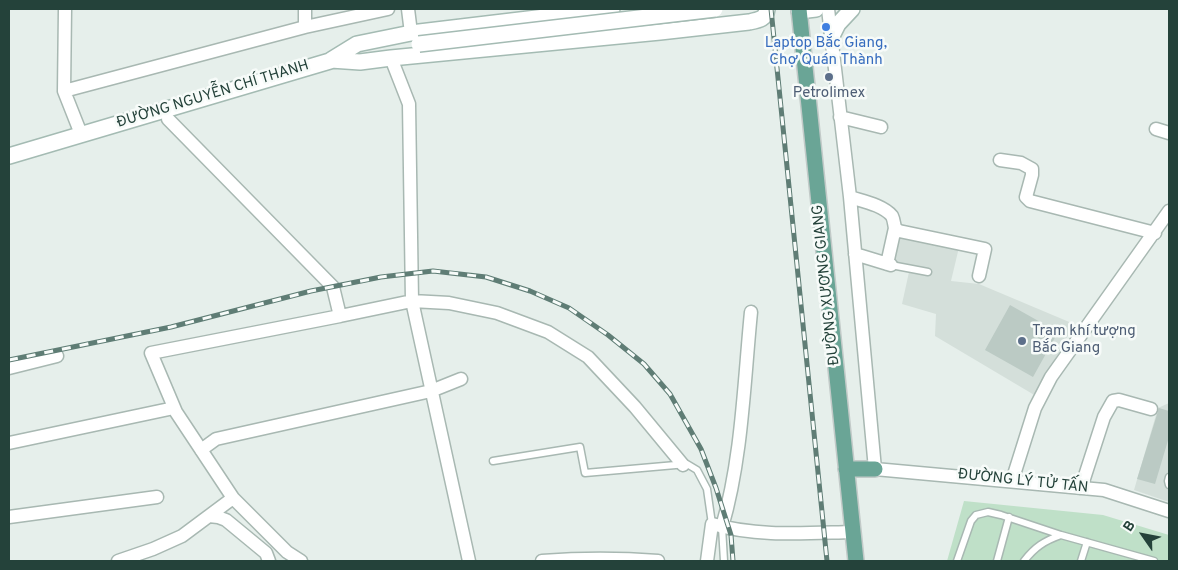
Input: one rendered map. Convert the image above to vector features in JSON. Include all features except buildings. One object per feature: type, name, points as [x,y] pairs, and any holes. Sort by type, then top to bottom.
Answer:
[{"type":"main road","name":"ĐƯỜNG XƯƠNG GIANG","points":[[799,10],[856,561]]},
{"type":"main road","points":[[846,469],[875,469]]},
{"type":"street","points":[[65,9],[64,91],[81,134]]},
{"type":"street","points":[[305,9],[305,27]]},
{"type":"street","points":[[64,91],[305,27],[388,9]]},
{"type":"street","points":[[408,9],[415,38]]},
{"type":"street","points":[[415,38],[612,9]]},
{"type":"street","points":[[659,9],[660,32]]},
{"type":"street","points":[[415,38],[715,9]]},
{"type":"street","points":[[331,60],[360,62],[660,32],[762,19],[767,14],[767,9]]},
{"type":"street","points":[[799,10],[816,9]]},
{"type":"street","name":"ĐƯỜNG XƯƠNG GIANG","points":[[828,9],[850,197],[875,469]]},
{"type":"street","points":[[831,38],[838,24],[852,9]]},
{"type":"street","name":"ĐƯỜNG NGUYỄN CHÍ THANH","points":[[9,156],[331,60],[415,38]]},
{"type":"street","points":[[391,58],[410,104],[412,301],[468,561]]},
{"type":"street","points":[[840,117],[881,127]]},
{"type":"street","points":[[168,119],[332,287],[340,316]]},
{"type":"street","points":[[1156,129],[1169,133]]},
{"type":"street","points":[[1000,160],[1021,162],[1032,169],[1026,197],[1030,201],[1155,233]]},
{"type":"street","points":[[850,197],[880,208],[894,218],[895,228],[889,264],[855,254]]},
{"type":"street","points":[[1012,481],[1035,408],[1051,377],[1169,211]]},
{"type":"street","points":[[895,228],[899,232],[985,249],[979,276]]},
{"type":"street","points":[[301,561],[287,552],[233,498],[174,408],[151,353],[412,301],[449,303],[497,313],[548,332],[588,357],[636,407],[683,465]]},
{"type":"street","points":[[706,561],[717,525],[731,495],[751,312]]},
{"type":"street","points":[[9,368],[57,356]]},
{"type":"street","points":[[201,450],[216,438],[431,391],[461,379]]},
{"type":"street","points":[[1082,488],[1104,417],[1113,401],[1119,400],[1151,409]]},
{"type":"street","points":[[9,443],[174,408]]},
{"type":"street","name":"ĐƯỜNG LÝ TỬ TẤN","points":[[875,469],[1104,490],[1169,511]]},
{"type":"street","points":[[9,517],[157,497]]},
{"type":"street","points":[[118,561],[153,549],[182,536],[233,498]]},
{"type":"street","points":[[209,516],[226,520],[266,553],[269,561]]},
{"type":"street","points":[[717,525],[729,529],[776,533],[853,532]]},
{"type":"street","points":[[542,561],[575,558],[658,561]]},
{"type":"lane","points":[[889,264],[928,272]]},
{"type":"lane","points":[[493,462],[580,447],[585,473],[687,464],[697,470],[707,489],[724,561]]},
{"type":"lane","points":[[1169,477],[1169,485]]},
{"type":"lane","points":[[957,561],[971,521],[976,515],[988,512],[1142,560],[1154,561]]},
{"type":"lane","points":[[997,561],[1009,517]]},
{"type":"lane","points":[[1024,561],[1045,540],[1061,535]]},
{"type":"lane","points":[[1081,561],[1086,542]]},
{"type":"shaded area","points":[[895,233],[961,239],[951,281],[979,284],[1074,324],[1036,396],[935,336],[936,314],[902,304],[909,272],[888,265]]},
{"type":"shaded area","points":[[1169,403],[1169,502],[1134,490],[1158,408]]},
{"type":"green space","points":[[964,501],[1103,515],[1169,535],[1169,561],[947,561]]},
{"type":"railway","points":[[771,9],[827,561]]},
{"type":"railway","points":[[9,360],[171,327],[311,291],[381,277],[433,271],[486,277],[530,291],[569,308],[608,335],[644,364],[670,394],[701,449],[731,535],[733,561]]},
{"type":"place","name":"Laptop Bắc Giang, Chợ Quán Thành","points":[[826,27]]},
{"type":"place","name":"Petrolimex","points":[[829,77]]},
{"type":"place","name":"Trạm khí tượng Bắc Giang","points":[[1022,341]]}]
